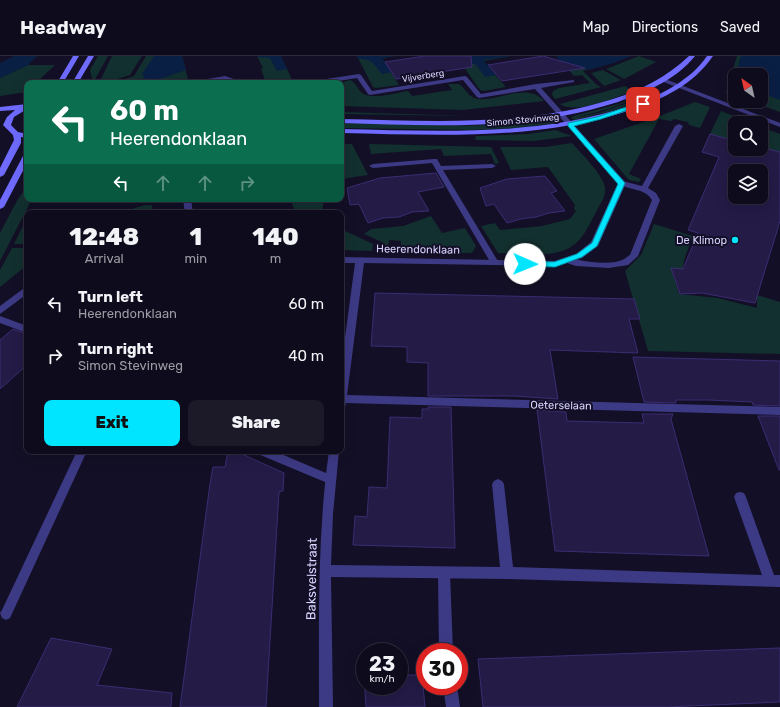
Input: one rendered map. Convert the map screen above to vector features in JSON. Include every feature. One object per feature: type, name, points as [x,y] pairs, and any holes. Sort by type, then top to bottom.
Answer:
[{"type":"street","points":[[62,80],[76,56]]},
{"type":"street","points":[[78,80],[90,56]]},
{"type":"street","name":"Simon Stevinweg","points":[[344,121],[487,123],[529,120],[562,115],[590,109],[620,100],[642,91],[663,80],[692,56]]},
{"type":"street","name":"Simon Stevinweg","points":[[344,131],[492,133],[536,130],[570,125],[630,108],[662,95],[679,86],[696,74],[710,56]]},
{"type":"street","name":"Vijverberg","points":[[333,80],[359,76],[370,93],[465,78],[479,96],[572,81]]},
{"type":"street","points":[[213,80],[225,78],[232,80]]},
{"type":"street","points":[[663,80],[780,125]]},
{"type":"street","points":[[536,86],[622,183],[644,189],[653,195],[656,200],[634,256],[625,262],[609,265],[576,263],[567,260]]},
{"type":"street","points":[[0,109],[24,106]]},
{"type":"street","points":[[7,125],[10,117],[24,107]]},
{"type":"street","points":[[0,122],[7,125],[10,131],[24,135]]},
{"type":"street","points":[[644,189],[679,126]]},
{"type":"street","points":[[0,176],[17,143],[18,140],[16,134]]},
{"type":"street","points":[[373,166],[434,161],[495,263]]},
{"type":"street","points":[[0,207],[24,162]]},
{"type":"street","points":[[438,168],[492,166]]},
{"type":"street","name":"Heerendonklaan","points":[[344,260],[555,264],[579,256],[595,244],[622,183]]},
{"type":"street","points":[[344,379],[360,260]]},
{"type":"street","points":[[0,311],[24,291]]},
{"type":"street","points":[[0,319],[24,329]]},
{"type":"street","name":"Oeterselaan","points":[[344,401],[780,411]]},
{"type":"street","points":[[6,614],[81,454]]},
{"type":"street","points":[[269,454],[329,479]]},
{"type":"street","name":"Baksvelstraat","points":[[326,707],[326,571],[329,479],[333,454]]},
{"type":"street","points":[[498,484],[507,573]]},
{"type":"street","points":[[326,571],[507,573],[775,581],[740,497]]},
{"type":"street","points":[[444,573],[446,643]]},
{"type":"street","points":[[451,695],[452,707]]},
{"type":"green space","points":[[98,56],[108,56],[95,80],[92,80],[90,70]]},
{"type":"green space","points":[[112,56],[142,56],[130,75],[114,80],[100,80]]},
{"type":"green space","points":[[146,56],[154,56],[148,67],[182,56],[188,79],[121,80],[134,76]]},
{"type":"green space","points":[[257,56],[281,56],[292,80],[265,80],[261,69],[263,68]]},
{"type":"green space","points":[[357,56],[395,56],[382,58],[399,85],[376,88],[373,87]]},
{"type":"green space","points":[[456,56],[511,56],[483,61],[506,87],[484,91],[480,90]]},
{"type":"green space","points":[[556,56],[631,56],[583,71],[601,87],[555,99],[552,95],[553,91],[559,88],[590,83],[582,75],[574,76]]},
{"type":"green space","points":[[639,56],[656,62],[624,79],[606,69]]},
{"type":"green space","points":[[737,56],[780,56],[780,112],[768,108],[768,68],[733,68]]},
{"type":"green space","points":[[28,65],[55,65],[40,80],[24,80],[24,92],[0,96],[0,78]]},
{"type":"green space","points":[[603,70],[621,80],[604,86],[591,73]]},
{"type":"green space","points":[[350,80],[362,93],[371,96],[408,91],[412,96],[452,90],[448,84],[459,84],[470,95],[478,99],[530,93],[544,101],[463,110],[344,106],[344,82]]},
{"type":"green space","points":[[625,86],[633,91],[607,101],[576,107],[567,107],[560,104]]},
{"type":"green space","points":[[641,95],[643,96],[608,109],[574,118],[599,113],[645,97],[647,98],[608,112],[575,120],[571,118],[618,104]]},
{"type":"green space","points":[[695,102],[710,107],[700,128],[689,125],[688,122],[674,119],[671,121],[659,119],[629,174],[641,179],[639,182],[629,180],[594,139],[655,118]]},
{"type":"green space","points":[[721,111],[734,116],[728,116],[728,139],[710,134]]},
{"type":"green space","points":[[344,112],[472,116],[344,114]]},
{"type":"green space","points":[[555,120],[555,123],[516,128],[472,130],[344,128],[344,123],[499,125]]},
{"type":"green space","points":[[555,130],[572,136],[534,141],[475,140],[476,136],[528,134]]},
{"type":"green space","points":[[768,130],[780,134],[780,152],[768,149]]},
{"type":"green space","points":[[572,143],[599,174],[605,188],[603,198],[585,233],[572,246],[563,251],[542,255],[498,253],[481,226],[495,223],[500,230],[542,226],[570,219],[576,211],[574,209],[575,205],[548,167],[511,170],[500,147],[545,147]]},
{"type":"green space","points":[[344,144],[352,144],[368,175],[344,179]]},
{"type":"green space","points":[[369,144],[491,147],[499,163],[495,164],[491,154],[444,156],[441,149],[371,154]]},
{"type":"green space","points":[[24,190],[24,202],[30,202],[26,210],[24,210],[24,214],[0,261],[0,233]]},
{"type":"green space","points":[[291,202],[324,202],[322,210],[295,210]]},
{"type":"green space","points":[[145,205],[152,205],[153,210],[128,210]]},
{"type":"green space","points":[[431,216],[442,233],[465,228],[476,246],[472,253],[401,252],[401,241],[389,240],[388,251],[381,251],[382,242],[364,234],[371,229],[403,226]]},
{"type":"green space","points":[[24,224],[24,244],[14,244]]},
{"type":"green space","points":[[654,224],[693,236],[685,257],[682,271],[672,272],[679,294],[718,298],[757,308],[757,295],[780,302],[780,354],[648,351],[625,271],[641,255]]},
{"type":"green space","points":[[344,230],[373,244],[372,251],[344,250]]},
{"type":"green space","points":[[12,248],[24,248],[24,267],[0,287],[0,270]]},
{"type":"water","points":[[14,56],[37,56],[28,65],[0,78],[0,63]]},
{"type":"water","points":[[154,56],[182,56],[186,70],[157,80],[145,80],[142,74]]},
{"type":"water","points":[[257,56],[281,56],[287,69],[277,71],[270,58]]},
{"type":"water","points":[[357,56],[395,56],[382,58],[392,72],[382,74],[372,62],[359,59]]},
{"type":"water","points":[[456,56],[511,56],[483,60],[496,75],[485,77],[476,65]]},
{"type":"water","points":[[556,56],[631,56],[614,63],[588,70],[578,66],[563,64]]},
{"type":"water","points":[[741,56],[780,56],[780,100],[768,96],[768,68],[737,68]]},
{"type":"building","points":[[425,56],[471,56],[472,67],[396,79],[385,62]]},
{"type":"building","points":[[543,56],[585,68],[502,81],[488,65]]},
{"type":"building","name":"De Klimop","points":[[710,134],[728,139],[728,156],[768,156],[768,149],[780,152],[780,221],[755,303],[702,293],[680,294],[671,268],[683,269],[698,233],[688,230],[719,157],[702,152]]},
{"type":"building","points":[[436,173],[444,187],[418,192],[429,211],[412,212],[399,217],[383,218],[368,223],[359,204],[350,205],[347,188],[380,178]]},
{"type":"building","points":[[545,176],[557,191],[551,193],[565,211],[549,213],[507,223],[494,204],[486,206],[480,188],[507,179]]},
{"type":"building","points":[[375,293],[634,299],[640,319],[629,319],[638,353],[550,350],[558,399],[514,396],[428,396],[428,363],[407,362],[407,347],[371,346]]},
{"type":"building","points":[[13,329],[24,333],[24,368],[0,389],[0,340]]},
{"type":"building","points":[[633,357],[780,361],[780,406],[753,405],[752,402],[709,400],[676,400],[676,403],[644,402]]},
{"type":"building","points":[[428,407],[451,407],[455,548],[353,545],[355,516],[367,517],[369,487],[387,488],[390,417],[422,418],[422,409],[428,409]]},
{"type":"building","points":[[537,410],[566,412],[567,421],[644,423],[642,414],[673,414],[671,419],[709,556],[555,551]]},
{"type":"building","points":[[758,416],[780,416],[780,470],[779,470]]},
{"type":"building","points":[[227,454],[242,454],[284,473],[283,491],[279,492],[266,707],[180,707],[213,467],[225,467]]},
{"type":"building","points":[[51,638],[112,649],[97,685],[172,693],[171,707],[17,707]]},
{"type":"building","points":[[780,648],[780,702],[667,707],[483,707],[478,659]]},
{"type":"building","points":[[408,675],[416,675],[416,695],[424,695],[425,707],[366,707],[365,695],[408,695]]},
{"type":"place","name":"De Klimop","points":[[735,240]]},
{"type":"route","points":[[525,264],[555,264],[579,256],[595,244],[622,183],[570,125],[599,118],[643,104]]}]
